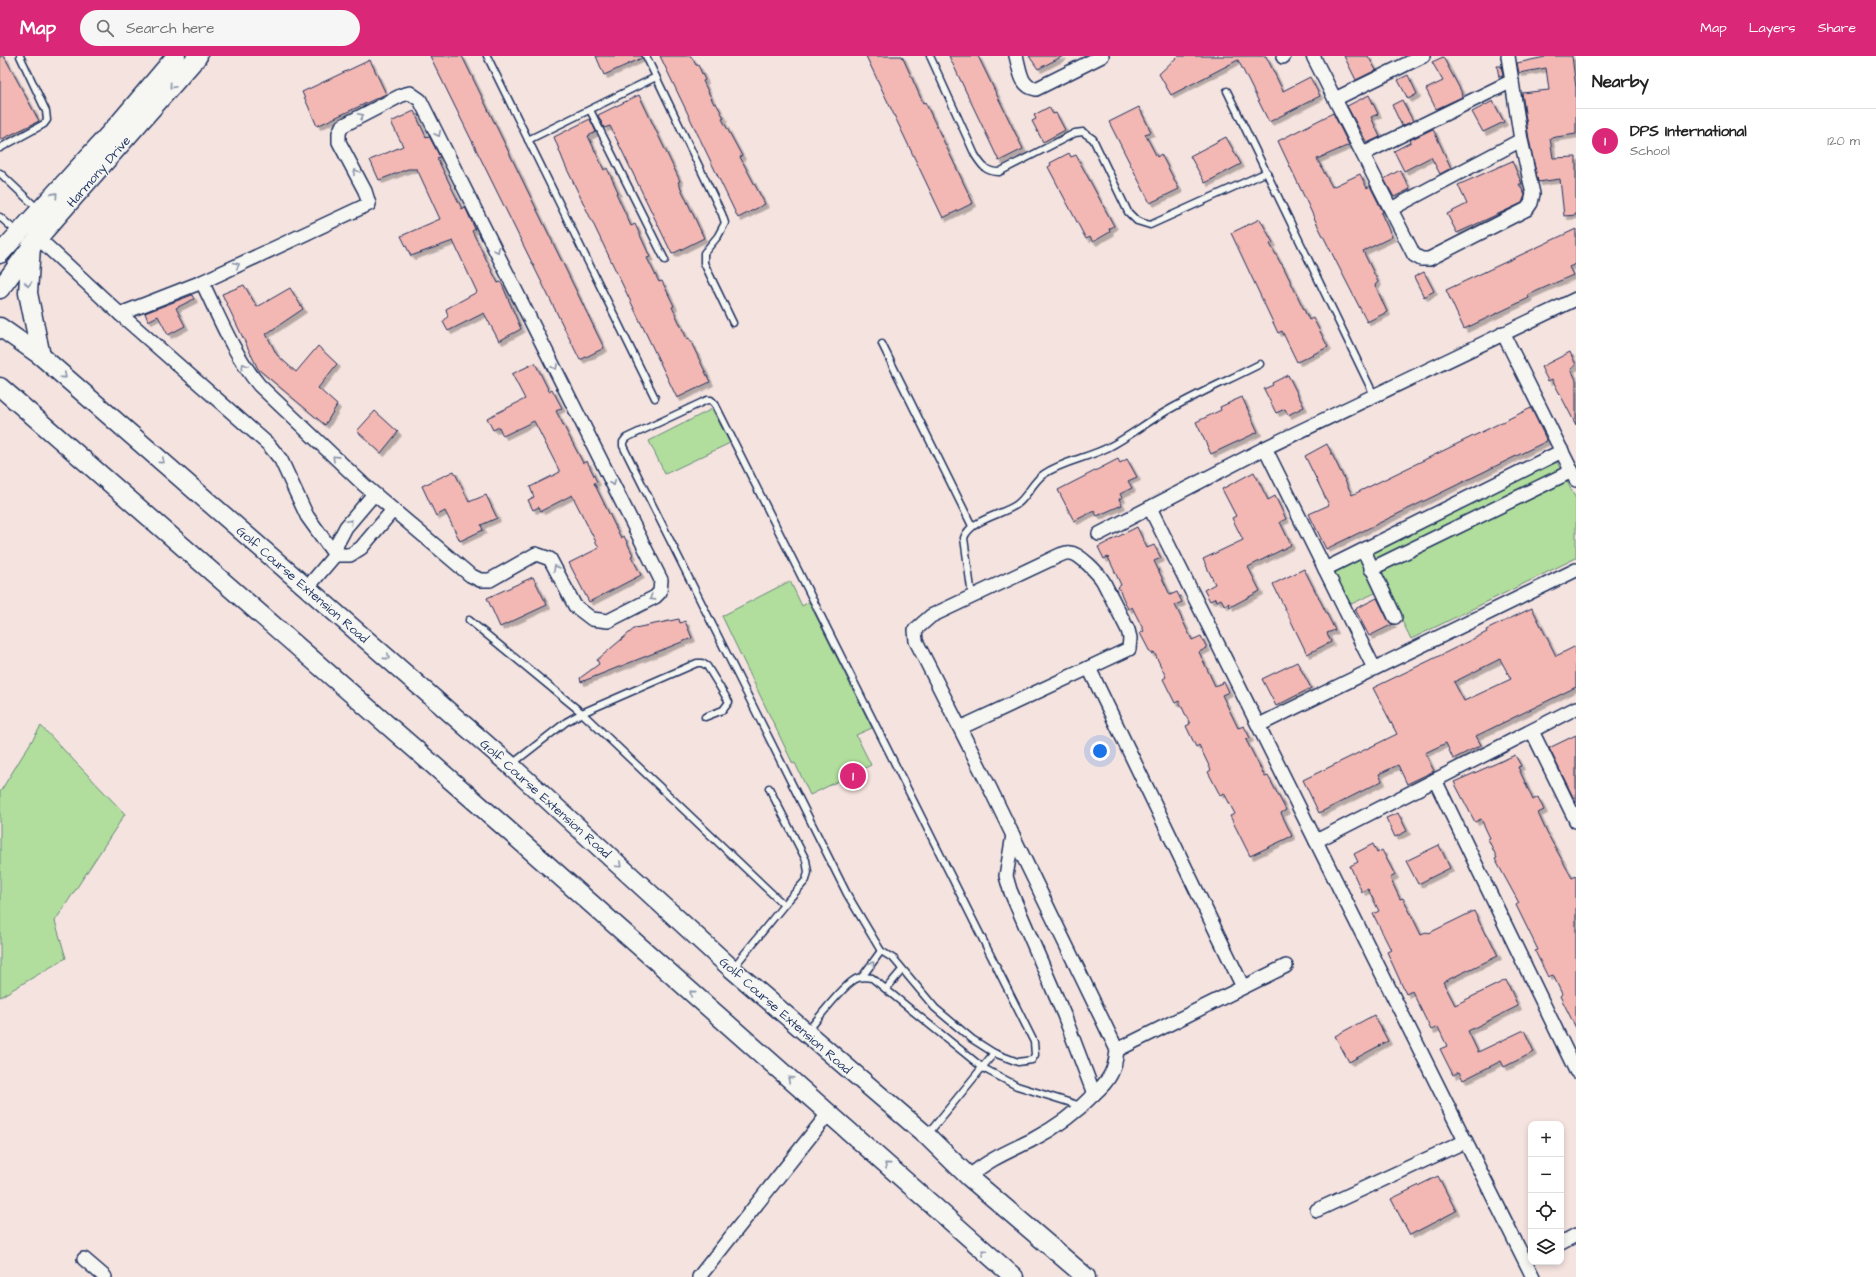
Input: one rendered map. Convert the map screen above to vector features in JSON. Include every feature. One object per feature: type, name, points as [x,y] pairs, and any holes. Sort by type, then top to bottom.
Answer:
[{"type":"main road","name":"Harmony Drive","points":[[0,289],[29,239],[40,211],[120,122],[176,56]]},
{"type":"main road","name":"Harmony Drive","points":[[2,251],[29,239],[198,56]]},
{"type":"main road","points":[[29,239],[28,293],[42,356]]},
{"type":"main road","name":"Golf Course Extension Road","points":[[0,327],[42,356],[510,765],[732,970],[926,1136],[969,1177],[1086,1277]]},
{"type":"main road","points":[[2,391],[507,830],[828,1114],[1006,1274]]},
{"type":"street","points":[[1016,56],[1024,84],[1030,88],[1036,89],[1102,56]]},
{"type":"street","points":[[1313,56],[1414,255],[1422,260],[1429,259],[1526,209],[1531,203],[1533,194],[1521,140],[1508,56]]},
{"type":"street","points":[[1335,99],[1423,56]]},
{"type":"street","points":[[1363,154],[1512,81]]},
{"type":"street","points":[[120,314],[202,282],[369,204],[365,191],[339,142],[339,132],[342,126],[402,95],[410,94],[420,100],[661,580],[660,592],[655,597],[608,620],[592,620],[575,606],[550,559],[536,554],[490,580],[480,580],[470,575],[364,485],[259,385],[248,372],[202,282]]},
{"type":"street","points":[[1390,209],[1521,140]]},
{"type":"street","points":[[29,239],[120,314],[269,445],[281,460],[307,516],[335,555]]},
{"type":"street","points":[[1099,534],[1265,448],[1576,299]]},
{"type":"street","points":[[1371,568],[1574,476],[1503,333]]},
{"type":"street","points":[[1265,448],[1374,668]]},
{"type":"street","points":[[1325,569],[1364,551],[1562,451]]},
{"type":"street","points":[[307,588],[335,555],[337,544],[346,527],[374,494]]},
{"type":"street","points":[[1150,508],[1466,1141],[1528,1259]]},
{"type":"street","points":[[335,555],[350,555],[361,548],[393,510]]},
{"type":"street","points":[[1364,551],[1395,617]]},
{"type":"street","points":[[960,728],[1129,648],[1130,638],[1128,630],[1099,574],[1076,555],[1070,552],[1060,555],[931,616],[915,630],[916,641],[1013,835],[1117,1050],[1115,1066],[1104,1085],[1083,1106],[1063,1121],[1034,1139],[980,1166],[969,1177]]},
{"type":"street","points":[[1259,725],[1576,570]]},
{"type":"street","points":[[1089,668],[1243,987]]},
{"type":"street","points":[[1316,841],[1576,708]]},
{"type":"street","points":[[1532,731],[1576,821]]},
{"type":"street","points":[[1435,780],[1576,1071]]},
{"type":"street","points":[[1013,835],[1006,876],[1010,890],[1066,1021],[1094,1094]]},
{"type":"street","points":[[1117,1050],[1286,966]]},
{"type":"street","points":[[698,1277],[828,1114]]},
{"type":"street","points":[[1317,1210],[1466,1141]]},
{"type":"street","points":[[1564,1241],[1576,1235]]},
{"type":"street","points":[[84,1259],[105,1277]]},
{"type":"street","points":[[1530,1265],[1533,1277]]},
{"type":"lane","points":[[0,148],[44,124],[47,120],[46,111],[20,56]]},
{"type":"lane","points":[[487,56],[655,398]]},
{"type":"lane","points":[[646,56],[722,214],[724,223],[718,236],[704,253],[704,263],[733,323]]},
{"type":"lane","points":[[930,56],[975,155],[982,166],[990,172],[999,172],[1075,133],[1083,132],[1092,139],[1128,212],[1137,221],[1150,226],[1267,172]]},
{"type":"lane","points":[[528,140],[656,77]]},
{"type":"lane","points":[[1227,91],[1374,395]]},
{"type":"lane","points":[[590,110],[664,260]]},
{"type":"lane","points":[[0,173],[40,211]]},
{"type":"lane","points":[[0,217],[29,239]]},
{"type":"lane","points":[[882,344],[972,526]]},
{"type":"lane","points":[[972,596],[964,538],[966,532],[972,526],[1015,505],[1022,500],[1028,489],[1037,480],[1051,470],[1109,447],[1166,411],[1260,364]]},
{"type":"lane","points":[[707,400],[711,400],[715,404],[1034,1042],[1035,1055],[1032,1060],[1018,1062],[994,1053],[972,1039],[935,1008],[902,970],[894,959],[881,951],[847,894],[623,446],[623,442],[626,438],[707,400]]},
{"type":"lane","points":[[470,620],[582,713],[784,904]]},
{"type":"lane","points":[[510,765],[566,722],[582,713],[697,663],[702,663],[707,666],[729,702],[723,710],[705,717]]},
{"type":"lane","points":[[732,970],[784,904],[806,880],[808,872],[806,860],[769,788]]},
{"type":"lane","points":[[862,977],[881,951]]},
{"type":"lane","points":[[886,990],[902,970]]},
{"type":"lane","points":[[806,1034],[828,1007],[854,980],[862,977],[872,978],[983,1068],[1017,1086],[1083,1106]]},
{"type":"lane","points":[[926,1136],[994,1053]]},
{"type":"green space","points":[[712,409],[730,443],[665,474],[649,441]]},
{"type":"green space","points":[[1557,462],[1576,499],[1576,558],[1411,639],[1386,588],[1349,605],[1333,572]]},
{"type":"green space","points":[[790,581],[802,606],[809,602],[872,728],[856,735],[871,765],[810,795],[795,763],[793,764],[722,616]]},
{"type":"green space","points":[[41,726],[125,814],[55,921],[66,958],[0,997],[0,792]]},
{"type":"building","points":[[0,56],[4,56],[39,121],[0,140]]},
{"type":"building","points":[[430,56],[462,56],[604,348],[580,360]]},
{"type":"building","points":[[596,56],[642,56],[642,58],[604,75]]},
{"type":"building","points":[[660,56],[691,56],[696,65],[698,65],[705,80],[703,81],[714,104],[716,103],[724,118],[722,119],[742,156],[740,157],[765,204],[738,218]]},
{"type":"building","points":[[866,56],[902,56],[923,103],[925,102],[973,203],[943,218]]},
{"type":"building","points":[[949,56],[978,56],[1023,149],[999,161]]},
{"type":"building","points":[[1029,56],[1063,56],[1038,69]]},
{"type":"building","points":[[1178,56],[1266,56],[1283,91],[1310,77],[1320,96],[1269,122],[1238,60],[1171,95],[1159,74]]},
{"type":"building","points":[[1344,56],[1368,56],[1376,70],[1356,80]]},
{"type":"building","points":[[1545,56],[1572,56],[1576,88],[1576,134],[1550,138],[1553,158],[1576,157],[1576,215],[1564,216],[1560,179],[1538,182],[1529,139],[1522,93],[1549,90],[1546,68],[1519,73],[1517,63]]},
{"type":"building","points":[[1443,57],[1461,91],[1462,97],[1436,109],[1426,89],[1443,81],[1432,62]]},
{"type":"building","points":[[370,60],[386,94],[317,126],[302,92]]},
{"type":"building","points":[[1497,66],[1501,66],[1503,76],[1499,77]]},
{"type":"building","points":[[1408,75],[1417,94],[1408,99],[1398,80]]},
{"type":"building","points":[[639,95],[680,181],[678,182],[704,238],[672,254],[610,126],[604,128],[598,115]]},
{"type":"building","points":[[1369,95],[1378,114],[1371,117],[1380,137],[1367,143],[1347,106]]},
{"type":"building","points":[[1402,100],[1413,121],[1402,126],[1392,105]]},
{"type":"building","points":[[1493,101],[1504,122],[1483,132],[1472,112]]},
{"type":"building","points":[[1049,107],[1053,114],[1056,113],[1065,130],[1043,142],[1032,121],[1036,119],[1034,115]]},
{"type":"building","points":[[1139,107],[1151,132],[1145,134],[1157,157],[1161,154],[1179,189],[1150,203],[1109,122]]},
{"type":"building","points":[[414,111],[426,137],[429,136],[440,157],[437,158],[462,209],[465,207],[475,229],[472,231],[498,283],[501,282],[521,329],[499,341],[484,313],[448,331],[443,322],[448,316],[446,309],[477,292],[453,241],[411,256],[401,236],[440,219],[417,169],[408,169],[379,180],[370,160],[403,146],[391,122]]},
{"type":"building","points":[[1333,113],[1349,145],[1317,159],[1332,187],[1360,174],[1367,188],[1370,186],[1383,212],[1381,213],[1392,237],[1363,251],[1378,282],[1375,285],[1387,312],[1367,322],[1319,228],[1278,141]]},
{"type":"building","points":[[590,119],[596,132],[588,136],[604,170],[607,168],[618,192],[616,193],[631,226],[635,224],[650,257],[647,258],[659,282],[662,281],[687,339],[689,338],[710,382],[677,398],[565,165],[554,137]]},
{"type":"building","points":[[1433,129],[1451,168],[1440,174],[1431,157],[1404,171],[1394,151],[1411,142],[1410,140]]},
{"type":"building","points":[[1226,137],[1241,164],[1205,183],[1190,156]]},
{"type":"building","points":[[1069,153],[1071,157],[1076,155],[1114,226],[1109,229],[1110,232],[1093,242],[1090,237],[1086,239],[1048,167],[1051,165],[1050,163]]},
{"type":"building","points":[[1512,161],[1522,184],[1519,184],[1525,195],[1522,203],[1457,233],[1447,214],[1467,204],[1458,185]]},
{"type":"building","points":[[1400,170],[1410,189],[1394,197],[1384,179]]},
{"type":"building","points":[[1260,219],[1273,243],[1270,244],[1282,264],[1309,320],[1313,318],[1328,347],[1297,362],[1282,331],[1278,333],[1231,233]]},
{"type":"building","points":[[1576,229],[1576,264],[1569,267],[1573,275],[1528,295],[1529,298],[1464,329],[1446,290]]},
{"type":"building","points":[[1424,272],[1434,291],[1424,297],[1414,277]]},
{"type":"building","points":[[244,285],[257,307],[290,288],[303,309],[266,334],[277,355],[296,372],[318,346],[337,364],[318,388],[337,405],[325,425],[258,369],[222,294]]},
{"type":"building","points":[[192,295],[194,299],[176,308],[185,326],[168,335],[158,316],[148,321],[145,313]]},
{"type":"building","points":[[1570,352],[1576,365],[1571,369],[1576,380],[1576,425],[1552,379],[1548,381],[1541,367]]},
{"type":"building","points":[[535,363],[549,391],[552,389],[562,408],[556,411],[583,463],[587,461],[597,482],[594,483],[621,538],[624,536],[633,555],[631,556],[641,575],[589,602],[569,563],[599,548],[572,495],[541,511],[539,507],[533,510],[528,500],[534,497],[530,487],[560,472],[534,421],[503,436],[499,427],[493,430],[487,418],[525,399],[512,374]]},
{"type":"building","points":[[1288,375],[1304,407],[1288,415],[1285,409],[1276,413],[1264,389]]},
{"type":"building","points":[[1242,397],[1258,432],[1211,454],[1196,422],[1221,410],[1220,407]]},
{"type":"building","points":[[1531,408],[1547,441],[1326,549],[1309,514],[1329,505],[1305,456],[1327,444],[1352,495]]},
{"type":"building","points":[[375,411],[398,432],[381,453],[357,431]]},
{"type":"building","points":[[1118,459],[1120,463],[1127,459],[1137,477],[1128,481],[1132,488],[1120,494],[1122,498],[1119,499],[1122,505],[1097,516],[1094,511],[1074,521],[1058,490]]},
{"type":"building","points":[[454,471],[469,502],[486,495],[497,518],[481,525],[483,530],[460,541],[445,511],[436,516],[422,486]]},
{"type":"building","points":[[1254,472],[1268,500],[1275,496],[1286,519],[1280,522],[1291,545],[1248,567],[1260,591],[1230,607],[1229,603],[1225,606],[1221,599],[1217,601],[1216,598],[1210,601],[1204,590],[1215,584],[1203,559],[1243,540],[1232,518],[1236,516],[1222,489]]},
{"type":"building","points":[[1137,527],[1147,548],[1154,545],[1161,558],[1154,561],[1170,595],[1177,592],[1182,602],[1175,605],[1192,640],[1201,636],[1207,648],[1199,652],[1215,686],[1224,682],[1229,692],[1222,695],[1238,728],[1244,726],[1250,738],[1246,740],[1265,777],[1268,776],[1286,810],[1281,813],[1292,836],[1250,856],[1230,816],[1235,814],[1224,793],[1220,795],[1208,772],[1211,770],[1199,745],[1196,747],[1186,726],[1190,724],[1179,701],[1175,703],[1163,679],[1166,677],[1154,652],[1151,654],[1140,633],[1144,631],[1132,607],[1128,609],[1118,587],[1121,585],[1108,557],[1104,559],[1098,547]]},
{"type":"building","points":[[1304,569],[1335,630],[1327,633],[1331,642],[1307,654],[1273,584]]},
{"type":"building","points":[[533,577],[547,605],[500,627],[487,598]]},
{"type":"building","points":[[1377,598],[1388,620],[1393,624],[1369,636],[1355,609]]},
{"type":"building","points":[[1532,608],[1556,656],[1576,646],[1576,687],[1476,736],[1481,745],[1453,759],[1446,743],[1425,753],[1434,771],[1407,784],[1398,765],[1379,774],[1382,781],[1319,813],[1303,780],[1397,734],[1373,688],[1487,632],[1486,630]],"holes":[[[1500,659],[1511,679],[1464,701],[1454,682]]]},
{"type":"building","points":[[679,619],[680,623],[685,621],[692,638],[581,682],[580,678],[599,664],[597,660],[635,628]]},
{"type":"building","points":[[1297,662],[1311,688],[1276,706],[1262,679]]},
{"type":"building","points":[[1576,735],[1576,803],[1549,748]]},
{"type":"building","points":[[1515,755],[1521,766],[1518,767],[1533,800],[1538,797],[1544,810],[1538,813],[1547,833],[1572,878],[1576,876],[1576,1028],[1560,996],[1562,994],[1553,975],[1548,977],[1535,951],[1538,950],[1516,905],[1519,903],[1495,859],[1497,858],[1488,839],[1490,838],[1481,819],[1475,822],[1454,782]]},
{"type":"building","points":[[1398,813],[1407,831],[1395,837],[1386,818]]},
{"type":"building","points":[[1373,844],[1377,853],[1382,850],[1395,875],[1390,878],[1400,899],[1403,898],[1421,935],[1428,932],[1429,933],[1474,911],[1486,936],[1488,935],[1498,956],[1443,982],[1455,1005],[1506,980],[1518,1006],[1468,1031],[1478,1052],[1524,1030],[1534,1052],[1504,1067],[1501,1061],[1463,1080],[1459,1072],[1453,1075],[1440,1049],[1447,1046],[1438,1027],[1431,1030],[1412,991],[1406,994],[1387,952],[1391,950],[1373,914],[1379,911],[1368,889],[1362,892],[1350,866],[1358,862],[1354,854]]},
{"type":"building","points":[[1439,845],[1450,868],[1418,884],[1406,861]]},
{"type":"building","points":[[1374,1015],[1388,1041],[1349,1062],[1335,1036]]},
{"type":"building","points":[[1438,1176],[1456,1211],[1410,1235],[1391,1199]]},
{"type":"place","name":"DPS International","points":[[853,776]]}]
